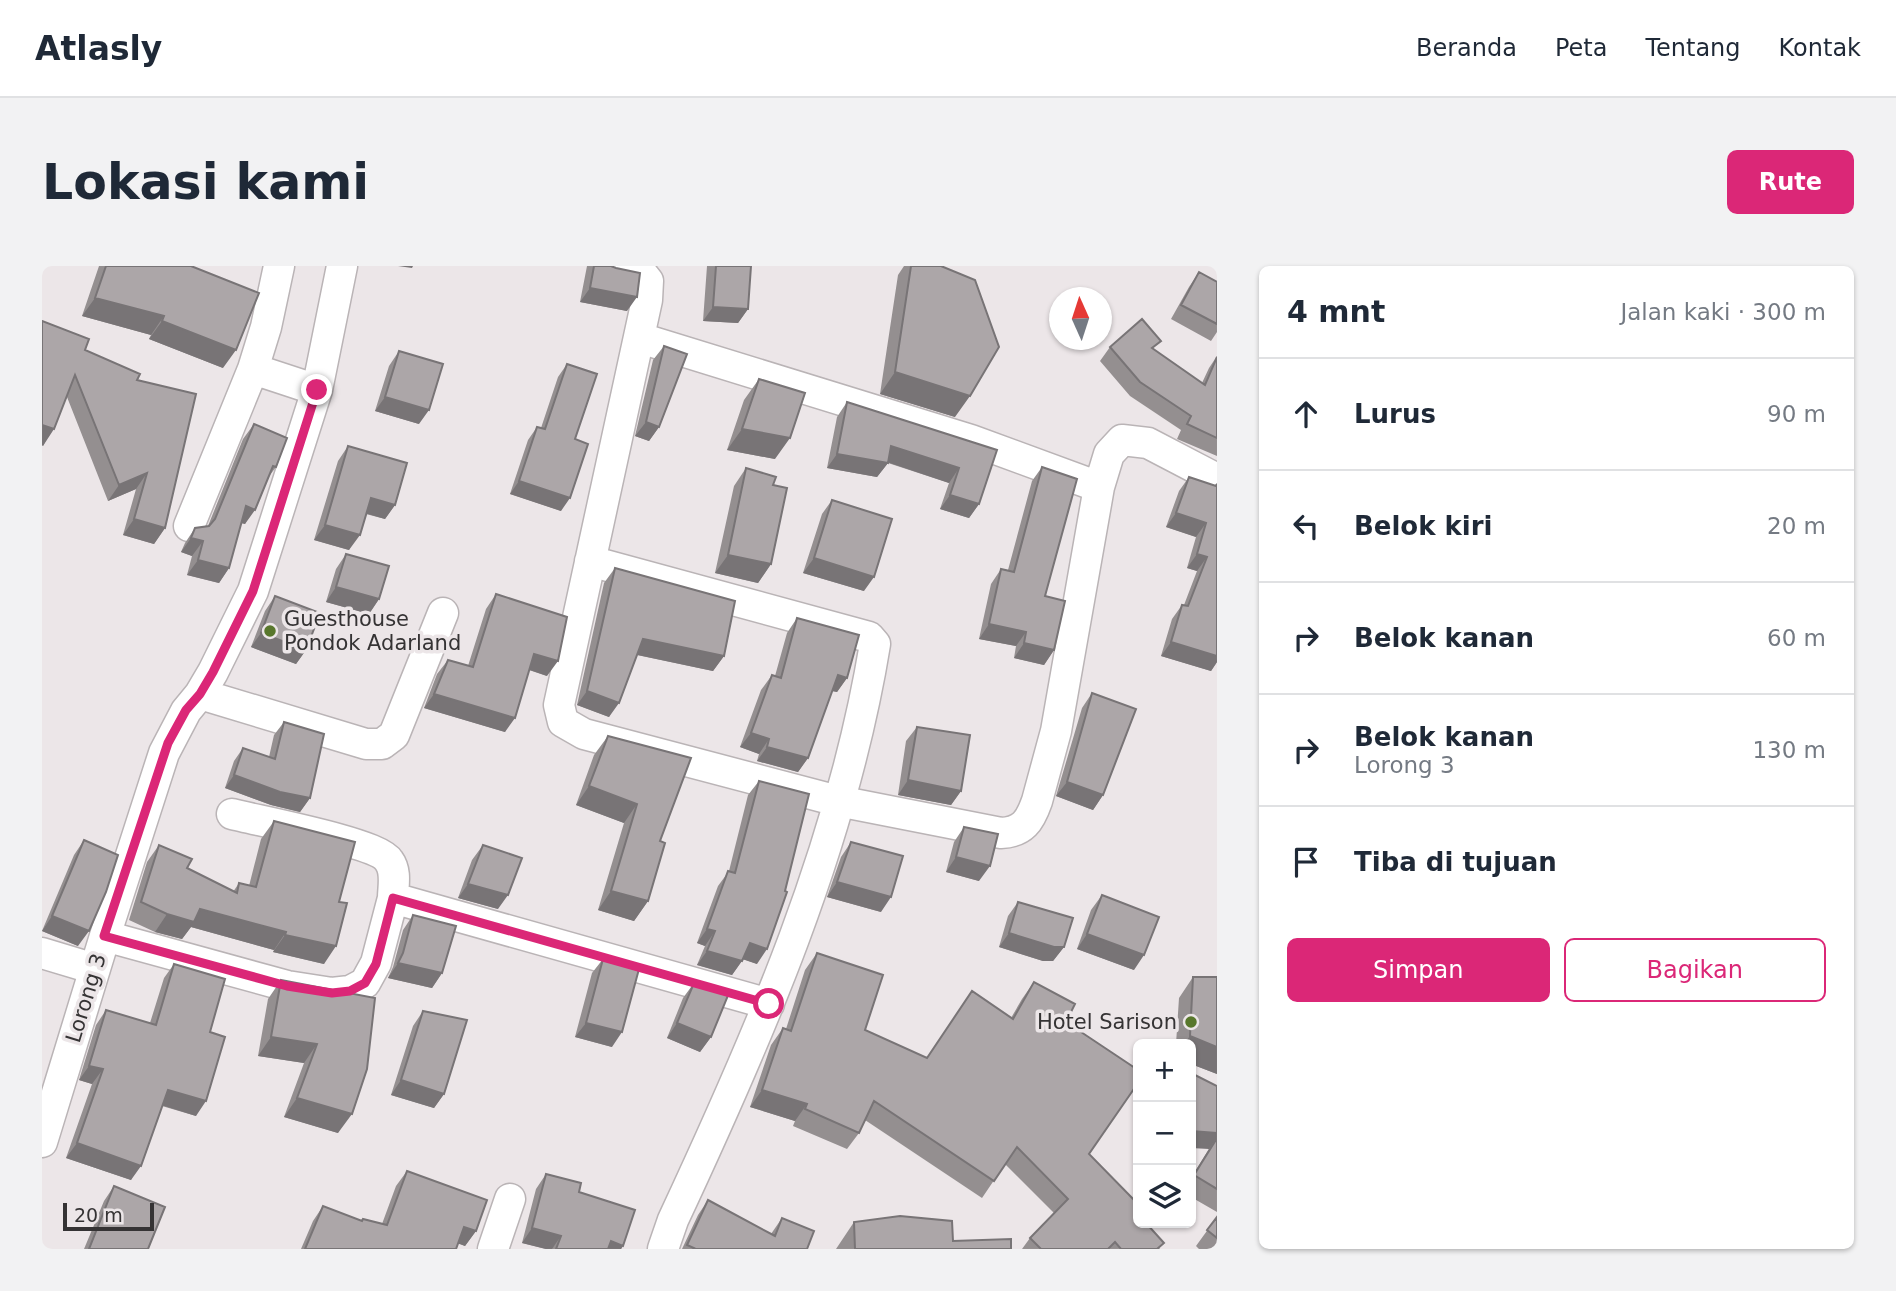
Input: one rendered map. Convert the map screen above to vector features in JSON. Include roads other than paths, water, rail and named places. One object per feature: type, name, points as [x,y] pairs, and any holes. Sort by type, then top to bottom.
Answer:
[{"type":"street","points":[[189,526],[253,369],[266,327],[279,266]]},
{"type":"street","name":"Lorong 3","points":[[42,1143],[53,1070],[94,969],[168,743],[226,649],[253,591],[317,390],[342,266]]},
{"type":"street","points":[[609,266],[640,271],[648,281],[647,300],[559,705],[566,726],[584,734],[838,801],[1001,833],[1016,832],[1029,820],[1037,802],[1056,731],[1099,487],[1109,454],[1122,440],[1148,443],[1217,479]]},
{"type":"street","points":[[640,338],[971,440],[1099,487]]},
{"type":"street","points":[[253,369],[317,390]]},
{"type":"street","points":[[590,562],[869,637],[875,644],[848,769],[811,892],[769,1004],[673,1220],[663,1249]]},
{"type":"street","points":[[200,694],[366,744],[382,744],[394,735],[443,613]]},
{"type":"street","points":[[104,936],[287,986],[332,993],[350,991],[365,983],[376,964],[393,898],[394,870],[390,862],[382,854],[358,844],[232,814]]},
{"type":"street","points":[[393,898],[769,1004]]},
{"type":"street","points":[[42,953],[94,969]]},
{"type":"street","points":[[492,1249],[510,1199]]},
{"type":"place","name":"Guesthouse Pondok Adarland","points":[[270,631]]},
{"type":"place","name":"Hotel Sarison","points":[[1191,1022]]}]
